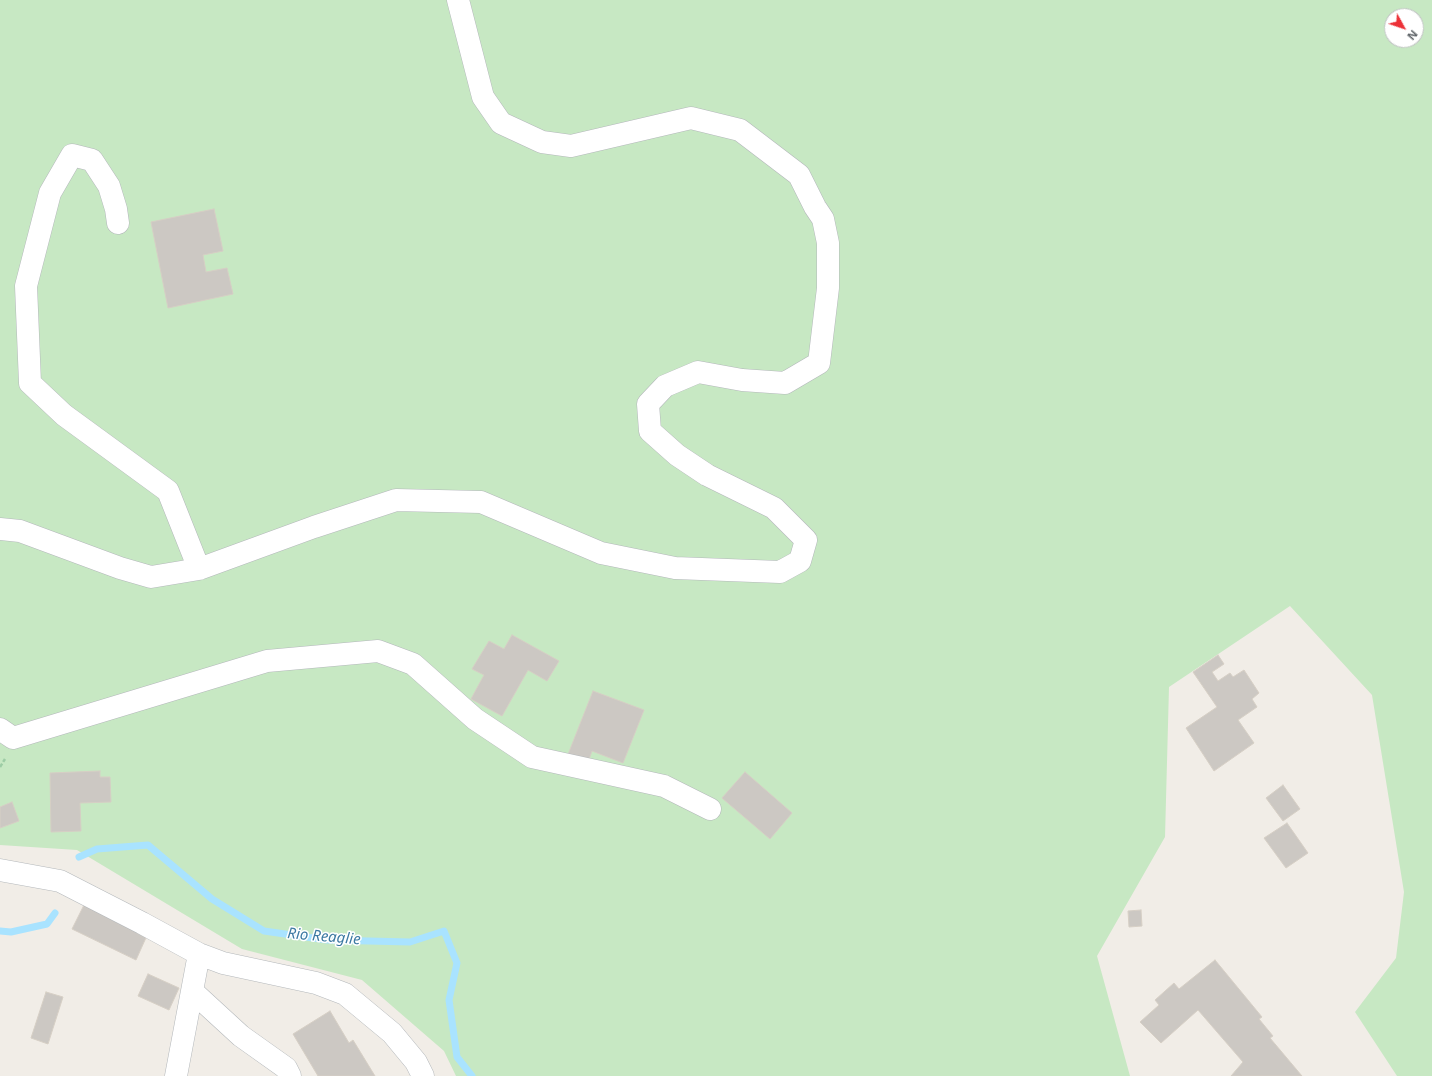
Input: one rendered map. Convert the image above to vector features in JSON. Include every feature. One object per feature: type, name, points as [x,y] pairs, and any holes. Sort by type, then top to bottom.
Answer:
[{"type":"street","points":[[0,529],[20,531],[120,568],[151,577],[199,569],[314,527],[396,500],[481,502],[601,553],[675,568],[780,572],[800,561],[806,540],[774,508],[707,475],[677,455],[650,431],[648,404],[665,386],[698,372],[742,380],[786,383],[819,363],[828,288],[828,243],[823,219],[815,207],[799,175],[740,130],[690,118],[571,146],[542,142],[501,123],[483,97],[458,0]]},
{"type":"street","points":[[118,223],[116,209],[109,186],[92,160],[72,155],[50,192],[26,286],[30,383],[64,415],[168,492],[199,569]]},
{"type":"street","points":[[0,729],[13,738],[267,661],[378,651],[413,664],[475,719],[532,757],[664,786],[710,809]]},
{"type":"street","points":[[0,870],[60,881],[199,954],[223,963],[316,983],[344,994],[392,1033],[416,1062],[423,1076]]},
{"type":"street","points":[[176,1076],[199,954]]},
{"type":"street","points":[[192,991],[242,1036],[286,1068],[290,1076]]},
{"type":"green space","points":[[0,0],[1432,0],[1432,1076],[1397,1076],[1355,1012],[1396,958],[1404,892],[1372,695],[1290,606],[1169,687],[1165,837],[1097,956],[1130,1076],[456,1076],[444,1051],[362,980],[242,949],[77,850],[0,845]]},
{"type":"building","points":[[214,209],[223,251],[203,255],[206,272],[227,268],[233,294],[168,308],[151,222]]},
{"type":"building","points":[[512,635],[559,661],[547,681],[528,670],[502,716],[471,699],[484,675],[472,669],[489,641],[504,649]]},
{"type":"building","points":[[1218,655],[1224,664],[1212,672],[1218,681],[1230,673],[1233,677],[1244,670],[1259,693],[1252,699],[1257,707],[1238,720],[1254,743],[1214,771],[1186,728],[1217,707],[1193,672]]},
{"type":"building","points":[[593,691],[644,710],[623,763],[592,751],[587,765],[567,757]]},
{"type":"building","points":[[100,771],[100,777],[110,777],[111,802],[80,803],[81,831],[51,832],[50,773]]},
{"type":"building","points":[[745,772],[792,813],[770,839],[722,798]]},
{"type":"building","points":[[1283,785],[1300,809],[1283,821],[1266,798]]},
{"type":"building","points":[[12,802],[19,821],[0,828],[0,807]]},
{"type":"building","points":[[1287,823],[1308,853],[1286,868],[1264,838]]},
{"type":"building","points":[[86,901],[149,931],[136,960],[72,929]]},
{"type":"building","points":[[1141,910],[1142,926],[1129,927],[1128,911]]},
{"type":"building","points":[[1215,960],[1262,1017],[1259,1019],[1273,1036],[1270,1038],[1302,1076],[1231,1076],[1243,1062],[1198,1010],[1161,1043],[1140,1022],[1159,1005],[1155,1000],[1174,983],[1179,989]]},
{"type":"building","points":[[148,974],[179,988],[169,1010],[138,996]]},
{"type":"building","points":[[46,992],[63,997],[48,1044],[31,1038]]},
{"type":"building","points":[[330,1011],[349,1043],[353,1040],[375,1076],[318,1076],[293,1034]]},
{"type":"waterway","name":"Rio Reaglie","points":[[79,857],[97,849],[148,845],[212,899],[264,931],[327,940],[410,942],[444,931],[457,963],[449,1000],[457,1057],[472,1076]]},
{"type":"waterway","name":"Rio Reaglie","points":[[0,931],[11,932],[47,924],[55,913]]}]
